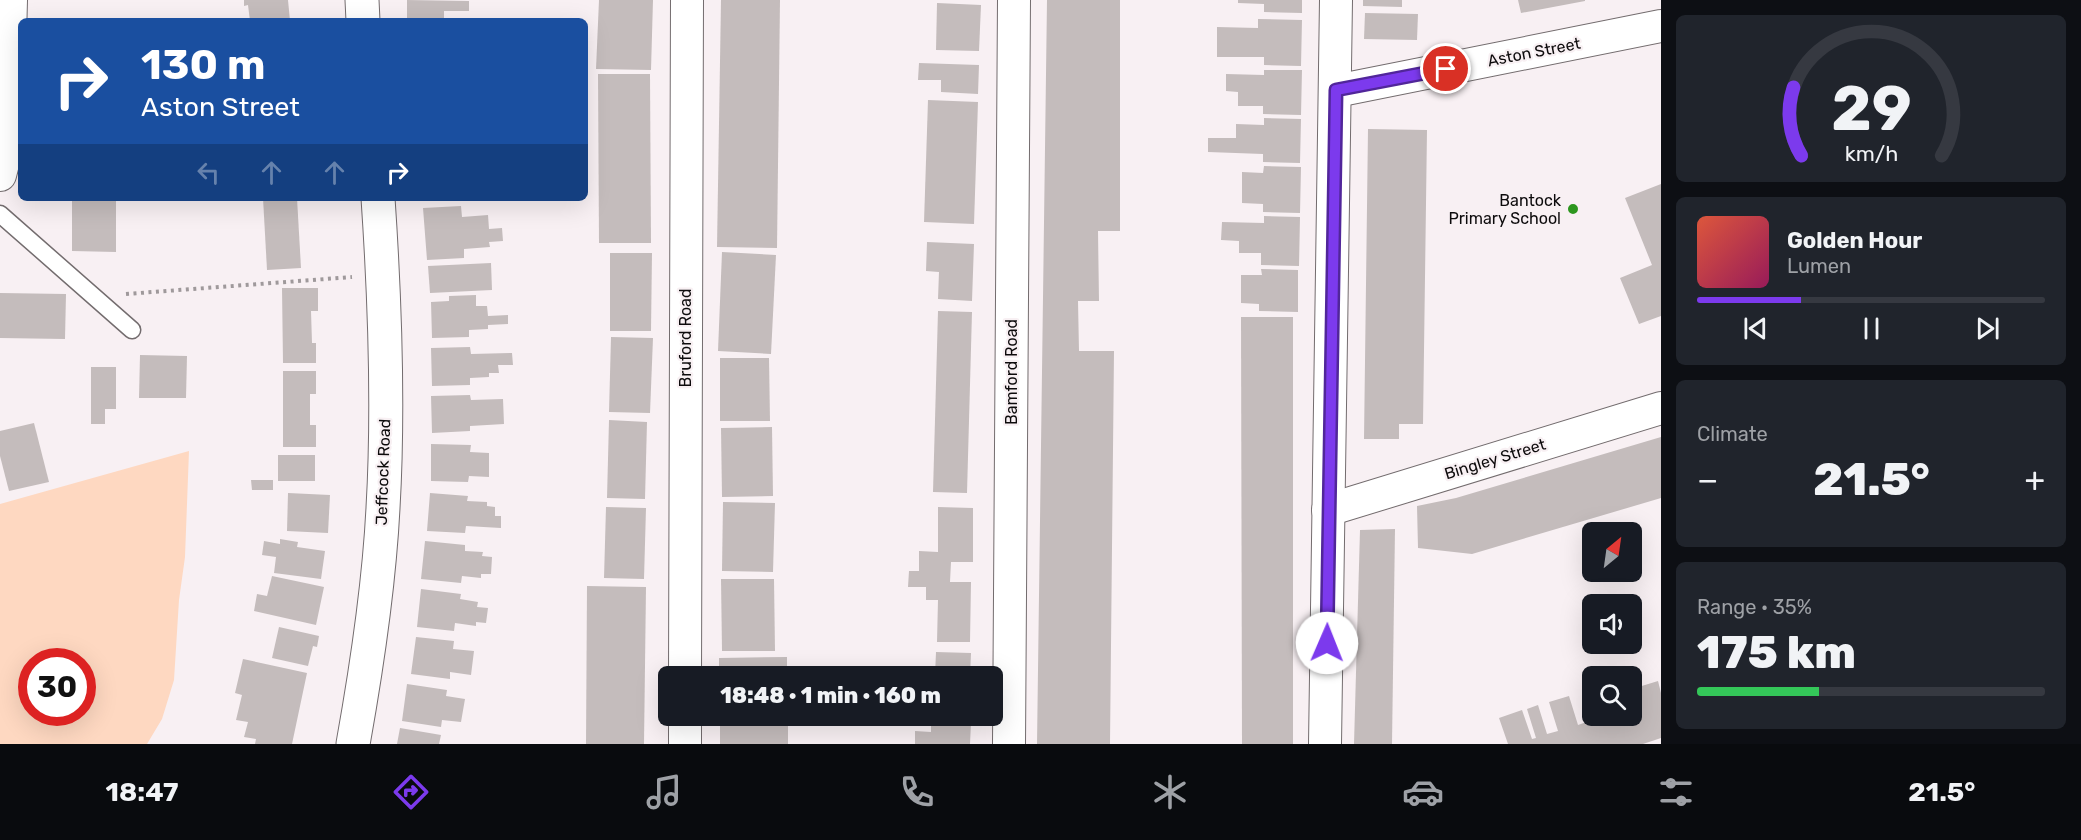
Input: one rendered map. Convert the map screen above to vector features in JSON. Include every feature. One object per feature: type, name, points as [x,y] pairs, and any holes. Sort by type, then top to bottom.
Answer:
[{"type":"street","points":[[0,175],[7,148],[11,0]]},
{"type":"street","points":[[362,0],[363,18]]},
{"type":"street","name":"Bruford Road","points":[[685,666],[687,0]]},
{"type":"street","name":"Bamford Road","points":[[1009,744],[1014,0]]},
{"type":"street","points":[[1325,744],[1336,0]]},
{"type":"street","name":"Aston Street","points":[[1336,90],[1661,26]]},
{"type":"street","name":"Jeffcock Road","points":[[353,744],[369,643],[383,509],[386,376],[378,201]]},
{"type":"street","name":"Bingley Street","points":[[1328,510],[1661,408]]},
{"type":"street","points":[[685,726],[685,744]]},
{"type":"lane","points":[[0,214],[132,330]]},
{"type":"path","points":[[96,296],[383,275]]},
{"type":"shaded area","points":[[189,451],[185,557],[179,600],[174,680],[162,719],[147,744],[0,744],[0,504]]},
{"type":"building","points":[[244,0],[288,0],[290,18],[250,18],[248,5],[244,6]]},
{"type":"building","points":[[407,0],[469,1],[469,11],[444,11],[444,18],[407,18]]},
{"type":"building","points":[[599,0],[653,0],[651,70],[596,69]]},
{"type":"building","points":[[721,0],[780,0],[777,248],[717,247]]},
{"type":"building","points":[[1047,0],[1120,0],[1120,231],[1098,231],[1099,301],[1078,301],[1079,351],[1114,351],[1110,744],[1037,744]]},
{"type":"building","points":[[1238,0],[1302,0],[1302,13],[1264,12],[1264,4],[1238,3]]},
{"type":"building","points":[[1363,0],[1402,0],[1402,7],[1363,6]]},
{"type":"building","points":[[1518,0],[1585,0],[1585,1],[1521,13]]},
{"type":"building","points":[[937,3],[981,5],[979,51],[936,50]]},
{"type":"building","points":[[1365,13],[1418,14],[1417,40],[1364,39]]},
{"type":"building","points":[[1258,19],[1302,20],[1301,66],[1264,65],[1264,57],[1217,57],[1217,27],[1258,28]]},
{"type":"building","points":[[919,63],[979,65],[978,94],[941,92],[941,80],[918,80]]},
{"type":"building","points":[[1264,70],[1302,70],[1301,115],[1263,114],[1263,106],[1238,106],[1238,92],[1226,91],[1226,74],[1264,75]]},
{"type":"building","points":[[598,74],[650,74],[651,243],[599,243]]},
{"type":"building","points":[[928,100],[978,102],[974,224],[924,222]]},
{"type":"building","points":[[1264,118],[1301,119],[1300,163],[1263,162],[1263,154],[1208,152],[1208,138],[1236,138],[1236,124],[1264,125]]},
{"type":"building","points":[[1368,129],[1427,130],[1423,424],[1399,424],[1399,439],[1364,439]]},
{"type":"building","points":[[1264,166],[1301,167],[1300,213],[1263,212],[1263,204],[1242,203],[1242,172],[1263,173]]},
{"type":"building","points":[[1661,184],[1661,316],[1639,324],[1620,278],[1652,265],[1625,198]]},
{"type":"building","points":[[72,201],[116,201],[116,252],[72,251]]},
{"type":"building","points":[[263,201],[297,201],[301,268],[267,270]]},
{"type":"building","points":[[461,206],[462,217],[488,215],[489,229],[502,228],[503,241],[489,242],[490,247],[464,249],[464,258],[427,260],[423,208]]},
{"type":"building","points":[[1264,216],[1300,217],[1299,266],[1261,265],[1261,253],[1239,253],[1239,241],[1221,240],[1222,222],[1264,223]]},
{"type":"building","points":[[927,242],[974,244],[972,301],[938,299],[939,272],[926,271]]},
{"type":"building","points":[[722,252],[776,255],[771,354],[718,351]]},
{"type":"building","points":[[610,253],[652,253],[651,331],[610,331]]},
{"type":"building","points":[[491,263],[492,290],[430,293],[428,266]]},
{"type":"building","points":[[1261,269],[1298,270],[1298,312],[1259,311],[1259,304],[1241,303],[1241,275],[1262,275]]},
{"type":"building","points":[[282,288],[318,288],[318,311],[311,311],[312,343],[316,343],[316,363],[283,363]]},
{"type":"building","points":[[0,293],[66,294],[65,339],[0,338]]},
{"type":"building","points":[[476,295],[476,306],[487,306],[488,316],[508,315],[508,324],[488,325],[488,329],[469,330],[469,337],[432,338],[431,302],[449,301],[449,296]]},
{"type":"building","points":[[938,311],[972,312],[967,493],[933,492]]},
{"type":"building","points":[[1241,317],[1293,317],[1293,744],[1242,744]]},
{"type":"building","points":[[611,337],[653,338],[650,413],[609,412]]},
{"type":"building","points":[[470,347],[471,354],[512,353],[513,365],[498,365],[499,373],[489,373],[489,377],[470,378],[470,385],[432,386],[431,348]]},
{"type":"building","points":[[140,355],[187,356],[186,398],[139,398]]},
{"type":"building","points":[[720,358],[769,358],[770,421],[720,421]]},
{"type":"building","points":[[91,367],[116,367],[116,409],[105,409],[105,424],[91,424]]},
{"type":"building","points":[[283,371],[316,371],[316,394],[310,394],[310,425],[316,425],[316,447],[283,447]]},
{"type":"building","points":[[470,395],[471,400],[503,399],[504,424],[470,426],[470,431],[432,433],[431,396]]},
{"type":"building","points":[[609,420],[647,422],[645,499],[607,498]]},
{"type":"building","points":[[34,423],[49,482],[9,491],[0,456],[0,431]]},
{"type":"building","points":[[772,427],[773,496],[722,497],[721,428]]},
{"type":"building","points":[[1661,437],[1661,498],[1472,554],[1418,548],[1417,506],[1456,498]]},
{"type":"building","points":[[431,444],[471,445],[470,452],[489,453],[489,477],[469,476],[468,482],[431,481]]},
{"type":"building","points":[[278,455],[315,455],[315,481],[278,481]]},
{"type":"building","points":[[251,480],[273,480],[273,490],[252,490]]},
{"type":"building","points":[[288,493],[330,495],[328,533],[287,531]]},
{"type":"building","points":[[430,493],[468,496],[467,501],[487,502],[487,506],[495,507],[495,516],[501,516],[501,528],[466,526],[465,533],[427,531]]},
{"type":"building","points":[[723,502],[775,503],[773,572],[722,571]]},
{"type":"building","points":[[606,507],[646,508],[644,579],[604,578]]},
{"type":"building","points":[[938,507],[973,508],[973,562],[951,562],[950,582],[971,582],[970,642],[937,642],[938,600],[926,600],[926,587],[908,587],[909,571],[919,571],[919,551],[938,552]]},
{"type":"building","points":[[1395,529],[1392,744],[1354,744],[1360,530]]},
{"type":"building","points":[[280,539],[298,542],[297,547],[325,551],[321,579],[274,573],[276,557],[262,555],[264,541],[280,544]]},
{"type":"building","points":[[425,541],[465,545],[465,551],[483,552],[482,556],[492,557],[491,574],[481,574],[481,578],[462,576],[461,583],[421,579]]},
{"type":"building","points":[[272,576],[324,587],[316,625],[254,611],[257,594],[267,596]]},
{"type":"building","points":[[721,579],[774,579],[775,651],[722,651]]},
{"type":"building","points":[[587,586],[646,587],[644,744],[586,744]]},
{"type":"building","points":[[421,589],[461,594],[460,599],[478,602],[477,607],[488,608],[486,623],[476,622],[476,626],[455,623],[454,631],[417,627]]},
{"type":"building","points":[[279,627],[319,636],[317,647],[313,646],[308,666],[272,658]]},
{"type":"building","points":[[416,637],[454,641],[453,649],[474,651],[471,675],[450,672],[450,679],[411,674]]},
{"type":"building","points":[[936,652],[971,653],[970,666],[935,666]]},
{"type":"building","points":[[787,657],[787,666],[719,666],[719,658]]},
{"type":"building","points":[[243,659],[307,673],[292,744],[255,744],[256,739],[244,737],[248,722],[236,720],[242,695],[235,693]]},
{"type":"building","points":[[1658,681],[1661,693],[1661,738],[1643,744],[1508,744],[1499,718],[1522,710],[1532,739],[1536,738],[1527,709],[1538,705],[1547,734],[1558,731],[1549,702],[1569,696],[1578,725],[1642,726],[1642,686]]},
{"type":"building","points":[[407,684],[447,690],[446,696],[465,699],[461,722],[442,720],[441,727],[402,721]]},
{"type":"building","points":[[720,726],[788,726],[788,744],[720,744]]},
{"type":"building","points":[[931,726],[971,726],[970,744],[915,744],[915,731],[931,732]]},
{"type":"building","points":[[400,728],[441,735],[439,744],[397,744]]},
{"type":"place","name":"Bantock Primary School","points":[[1573,209]]},
{"type":"route","points":[[1327,643],[1336,90],[1446,69]]}]
